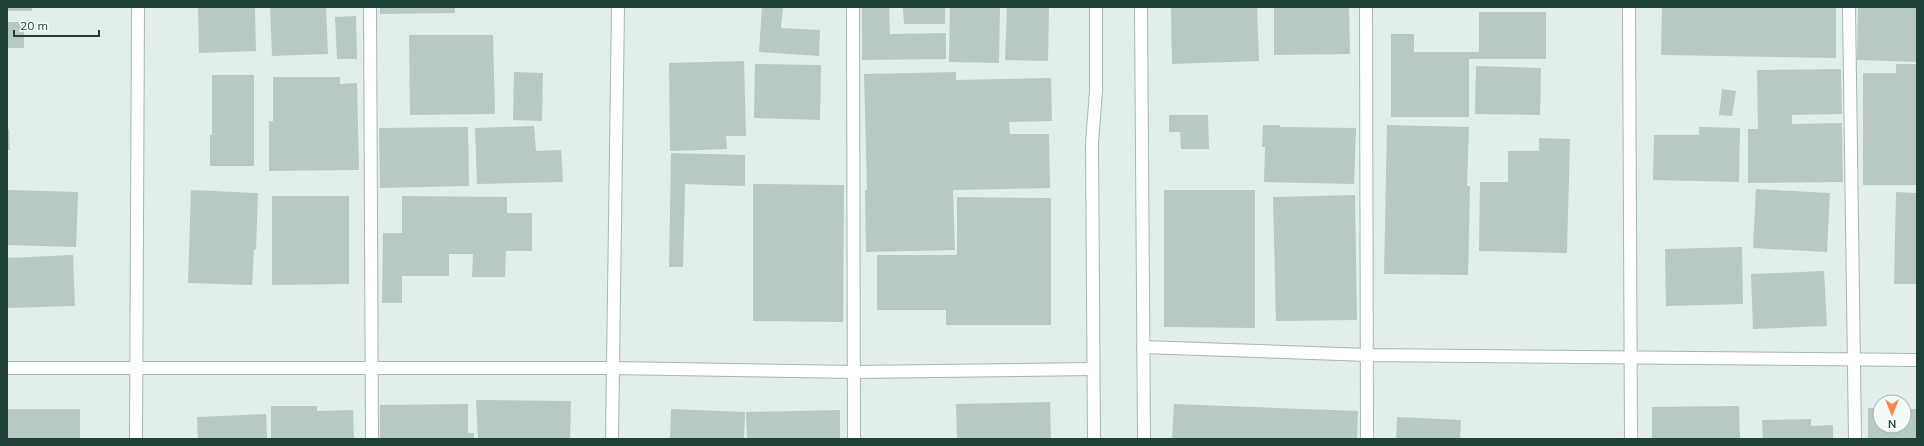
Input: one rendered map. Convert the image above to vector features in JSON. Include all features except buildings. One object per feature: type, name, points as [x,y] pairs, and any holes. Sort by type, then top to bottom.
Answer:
[{"type":"street","points":[[136,439],[138,7]]},
{"type":"street","points":[[370,7],[372,439]]},
{"type":"street","points":[[612,439],[618,7]]},
{"type":"street","points":[[853,7],[854,439]]},
{"type":"street","points":[[1094,439],[1092,144],[1096,91],[1096,7]]},
{"type":"street","points":[[1141,7],[1142,347],[1144,439]]},
{"type":"street","points":[[1366,7],[1367,439]]},
{"type":"street","points":[[1629,7],[1631,439]]},
{"type":"street","points":[[1849,7],[1855,439]]},
{"type":"street","points":[[1142,347],[1367,355],[1917,360]]},
{"type":"street","points":[[7,368],[612,368],[855,372],[1094,369]]}]
